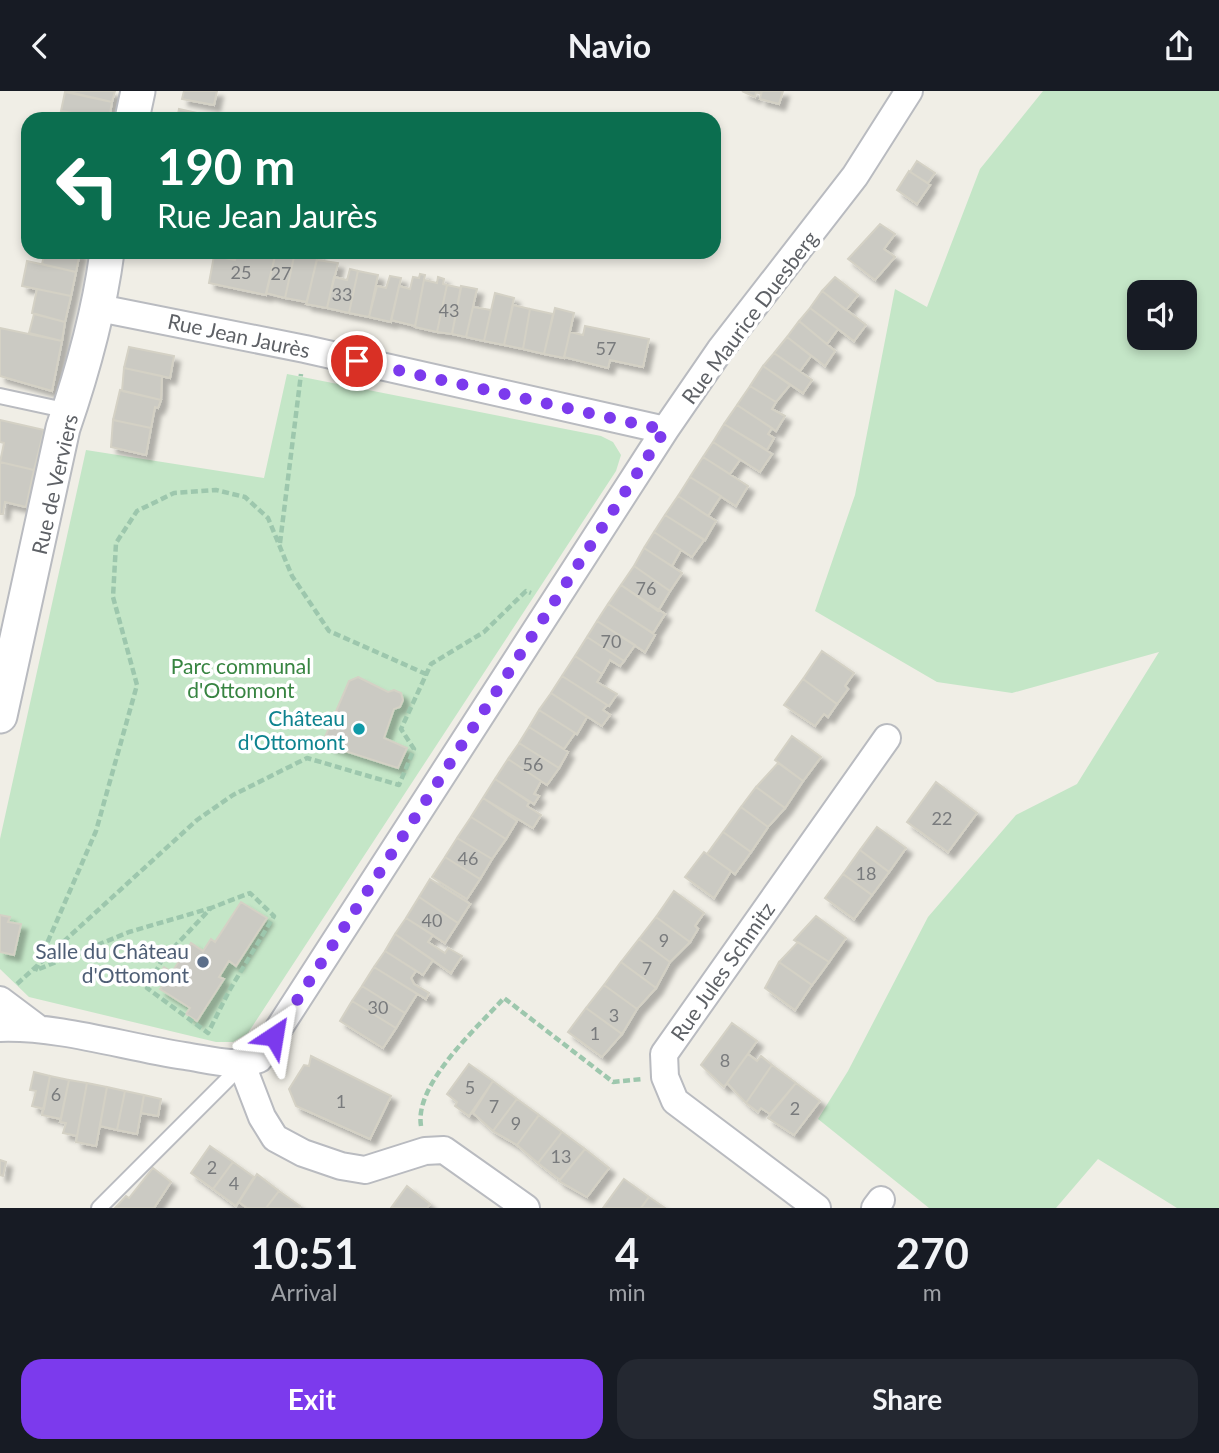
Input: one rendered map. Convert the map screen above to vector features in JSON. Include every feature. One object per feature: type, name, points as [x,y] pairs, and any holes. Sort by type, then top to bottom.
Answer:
[{"type":"street","points":[[134,112],[138,91]]},
{"type":"street","name":"Rue Maurice Duesberg","points":[[242,1065],[259,1059],[665,430],[720,350],[855,176],[909,91]]},
{"type":"street","name":"Rue de Verviers","points":[[0,716],[69,411],[99,308],[106,259]]},
{"type":"street","name":"Rue Jean Jaurès","points":[[99,308],[305,349],[665,430]]},
{"type":"street","name":"Rue Jules Schmitz","points":[[665,1077],[664,1054],[887,738]]},
{"type":"street","points":[[4,995],[36,1027]]},
{"type":"street","points":[[0,1028],[36,1027],[143,1050],[242,1065],[262,1117],[275,1138],[303,1153],[341,1166],[365,1170],[425,1151],[444,1150],[526,1208]]},
{"type":"street","points":[[665,1077],[675,1101],[817,1208]]},
{"type":"lane","points":[[0,395],[69,411]]},
{"type":"lane","points":[[99,1208],[242,1065]]},
{"type":"path","points":[[280,545],[305,349]]},
{"type":"path","points":[[35,971],[96,831],[137,685],[113,597],[116,543],[137,511],[174,493],[216,490],[244,497],[268,518],[292,576],[329,631],[426,674]]},
{"type":"path","points":[[4,995],[35,971],[197,820],[233,795],[307,758],[399,785],[414,749],[401,729],[431,664],[484,632],[526,591],[553,607]]},
{"type":"path","points":[[35,971],[130,932],[211,908],[250,893],[274,916],[229,991],[208,1033],[147,988],[162,960],[211,908]]},
{"type":"path","points":[[425,1151],[419,1114],[430,1084],[504,998],[613,1082],[665,1077]]},
{"type":"green space","points":[[1043,91],[1219,91],[1219,1208],[1177,1208],[1098,1159],[1056,1208],[929,1208],[818,1119],[848,1071],[928,917],[1016,815],[1077,784],[1159,652],[1012,693],[937,682],[815,611],[855,495],[895,289],[927,307],[980,169]]},
{"type":"green space","name":"Parc communal d'Ottomont","points":[[287,374],[601,436],[613,442],[621,455],[616,471],[248,1033],[233,1042],[216,1042],[29,997],[0,969],[0,839],[86,450],[264,478]]},
{"type":"building","points":[[65,91],[115,91],[112,102]]},
{"type":"building","points":[[184,91],[217,91],[214,105],[182,99]]},
{"type":"building","points":[[742,91],[762,91],[761,94],[756,92],[755,97]]},
{"type":"building","points":[[762,91],[783,91],[779,104],[760,99]]},
{"type":"building","points":[[65,92],[112,102],[110,112],[61,111]]},
{"type":"building","points":[[917,161],[935,173],[928,183],[910,172]]},
{"type":"building","points":[[909,171],[930,185],[917,204],[897,190]]},
{"type":"building","points":[[880,224],[895,234],[884,249],[895,257],[875,280],[848,259]]},
{"type":"building","points":[[43,259],[79,259],[76,272],[42,264]]},
{"type":"building","points":[[213,259],[274,259],[266,295],[209,283]]},
{"type":"building","points":[[274,259],[293,259],[285,298],[266,293]]},
{"type":"building","points":[[293,259],[317,259],[307,302],[285,298]]},
{"type":"building","points":[[317,260],[338,263],[327,308],[306,304]]},
{"type":"building","points":[[27,261],[76,272],[71,296],[22,286]]},
{"type":"building","points":[[350,269],[358,271],[349,313],[327,308],[334,277],[347,280]]},
{"type":"building","points":[[358,271],[378,275],[369,317],[349,313]]},
{"type":"building","points":[[420,274],[425,275],[415,326],[391,320],[399,286],[410,289],[413,277],[419,278]]},
{"type":"building","points":[[390,276],[401,278],[391,322],[369,317],[377,286],[386,288]]},
{"type":"building","points":[[438,277],[444,279],[443,284],[447,285],[437,332],[415,327],[424,280],[437,283]]},
{"type":"building","points":[[835,277],[858,295],[846,310],[822,291]]},
{"type":"building","points":[[447,285],[461,288],[452,334],[437,332]]},
{"type":"building","points":[[461,286],[477,289],[466,337],[452,334]]},
{"type":"building","points":[[37,289],[71,296],[65,322],[32,313]]},
{"type":"building","points":[[822,291],[866,325],[854,341],[810,308]]},
{"type":"building","points":[[495,293],[514,298],[504,345],[484,341]]},
{"type":"building","points":[[513,305],[530,309],[523,349],[504,345]]},
{"type":"building","points":[[473,307],[491,310],[484,341],[466,337]]},
{"type":"building","points":[[555,308],[574,313],[564,358],[544,354]]},
{"type":"building","points":[[810,308],[838,329],[827,344],[799,321]]},
{"type":"building","points":[[530,309],[553,314],[544,354],[523,349]]},
{"type":"building","points":[[34,314],[65,322],[62,341],[29,333]]},
{"type":"building","points":[[799,321],[835,351],[825,366],[787,337]]},
{"type":"building","points":[[585,326],[649,339],[643,367],[610,360],[608,368],[564,357],[570,332],[583,335]]},
{"type":"building","points":[[0,328],[62,341],[52,391],[0,376]]},
{"type":"building","points":[[787,337],[811,356],[800,371],[774,353]]},
{"type":"building","points":[[129,347],[174,356],[170,378],[124,368]]},
{"type":"building","points":[[774,353],[812,380],[803,393],[763,366]]},
{"type":"building","points":[[763,366],[790,385],[776,402],[750,386]]},
{"type":"building","points":[[124,368],[162,376],[161,400],[122,391]]},
{"type":"building","points":[[750,386],[776,402],[772,409],[785,416],[776,431],[737,405]]},
{"type":"building","points":[[120,390],[161,400],[158,408],[155,407],[151,428],[113,420]]},
{"type":"building","points":[[737,405],[772,428],[768,434],[774,438],[767,450],[724,424]]},
{"type":"building","points":[[0,420],[44,430],[34,470],[0,462],[4,443],[0,442]]},
{"type":"building","points":[[113,420],[151,428],[146,455],[111,447]]},
{"type":"building","points":[[724,424],[772,454],[760,472],[713,442]]},
{"type":"building","points":[[713,442],[740,460],[730,474],[703,457]]},
{"type":"building","points":[[703,457],[748,486],[736,506],[690,477]]},
{"type":"building","points":[[0,462],[34,470],[26,507],[5,502],[3,514],[0,514]]},
{"type":"building","points":[[690,477],[721,496],[708,516],[678,496]]},
{"type":"building","points":[[678,496],[716,521],[705,540],[665,515]]},
{"type":"building","points":[[665,515],[704,540],[692,557],[654,532]]},
{"type":"building","points":[[654,532],[681,550],[672,566],[644,548]]},
{"type":"building","points":[[644,548],[682,573],[670,591],[634,566]]},
{"type":"building","points":[[634,566],[670,591],[658,611],[621,585]]},
{"type":"building","points":[[621,585],[665,614],[653,633],[608,604]]},
{"type":"building","points":[[608,604],[655,635],[645,652],[597,621]]},
{"type":"building","points":[[597,621],[635,645],[624,661],[587,637]]},
{"type":"building","points":[[587,637],[624,661],[620,666],[610,660],[602,674],[575,656]]},
{"type":"building","points":[[822,651],[854,673],[845,686],[848,689],[837,704],[803,679]]},
{"type":"building","points":[[575,656],[602,674],[597,682],[617,694],[609,706],[562,676]]},
{"type":"building","points":[[562,676],[607,705],[603,710],[610,715],[602,726],[551,693]]},
{"type":"building","name":"Château d'Ottomont","points":[[358,677],[388,692],[394,690],[401,693],[403,700],[400,707],[394,709],[384,738],[407,748],[398,768],[329,746],[325,737],[349,681]]},
{"type":"building","points":[[803,679],[837,704],[828,717],[824,714],[815,726],[784,705]]},
{"type":"building","points":[[551,693],[587,717],[577,734],[539,710]]},
{"type":"building","points":[[539,710],[575,733],[564,749],[529,727]]},
{"type":"building","points":[[529,727],[568,752],[559,768],[519,743]]},
{"type":"building","points":[[792,736],[821,757],[803,781],[775,760]]},
{"type":"building","points":[[519,743],[559,768],[547,785],[508,759]]},
{"type":"building","points":[[508,759],[541,781],[534,794],[539,796],[534,804],[495,779]]},
{"type":"building","points":[[778,763],[803,781],[785,808],[756,787]]},
{"type":"building","points":[[495,779],[529,802],[527,806],[541,815],[533,828],[483,798]]},
{"type":"building","points":[[936,782],[977,813],[948,852],[907,822]]},
{"type":"building","points":[[756,787],[785,808],[768,827],[741,807]]},
{"type":"building","points":[[483,798],[517,821],[506,839],[471,817]]},
{"type":"building","points":[[741,807],[768,827],[751,852],[723,832]]},
{"type":"building","points":[[471,817],[506,839],[492,859],[457,838]]},
{"type":"building","points":[[877,827],[906,848],[889,872],[860,850]]},
{"type":"building","points":[[723,832],[751,852],[735,874],[707,854]]},
{"type":"building","points":[[457,838],[492,859],[480,879],[445,857]]},
{"type":"building","points":[[860,850],[889,872],[872,895],[843,874]]},
{"type":"building","points":[[704,852],[731,871],[714,898],[685,877]]},
{"type":"building","points":[[445,857],[480,879],[467,899],[432,877]]},
{"type":"building","points":[[843,874],[872,895],[854,919],[825,898]]},
{"type":"building","points":[[430,879],[470,904],[458,923],[419,897]]},
{"type":"building","points":[[674,891],[704,913],[695,926],[698,929],[690,942],[656,917]]},
{"type":"building","points":[[419,897],[458,923],[445,943],[406,918]]},
{"type":"building","name":"Salle du Château d'Ottomont","points":[[241,902],[267,918],[236,966],[229,961],[219,977],[224,979],[197,1021],[186,1014],[190,1008],[160,989],[166,981],[158,976],[164,967],[172,972],[191,943],[203,951],[211,939],[215,942]]},
{"type":"building","points":[[0,915],[10,917],[8,922],[21,924],[14,955],[0,952]]},
{"type":"building","points":[[816,916],[846,938],[829,962],[794,940]]},
{"type":"building","points":[[656,917],[690,942],[670,962],[639,939]]},
{"type":"building","points":[[406,918],[433,935],[428,942],[445,953],[448,948],[462,956],[451,973],[395,934]]},
{"type":"building","points":[[395,934],[433,960],[423,975],[385,951]]},
{"type":"building","points":[[639,939],[670,962],[656,988],[621,962]]},
{"type":"building","points":[[798,942],[829,962],[812,985],[779,962]]},
{"type":"building","points":[[385,951],[416,971],[411,978],[414,984],[429,993],[426,999],[374,967]]},
{"type":"building","points":[[621,962],[656,988],[637,1009],[604,985]]},
{"type":"building","points":[[779,962],[812,985],[795,1010],[765,988]]},
{"type":"building","points":[[374,967],[417,994],[405,1013],[362,986]]},
{"type":"building","points":[[604,985],[637,1009],[622,1034],[586,1008]]},
{"type":"building","points":[[362,986],[405,1013],[396,1028],[352,1001]]},
{"type":"building","points":[[352,1001],[396,1028],[383,1048],[340,1021]]},
{"type":"building","points":[[586,1008],[622,1034],[602,1057],[568,1032]]},
{"type":"building","points":[[732,1023],[757,1041],[724,1087],[701,1065]]},
{"type":"building","points":[[748,1054],[757,1061],[761,1056],[772,1065],[746,1103],[727,1083]]},
{"type":"building","points":[[311,1056],[391,1096],[370,1139],[296,1106],[289,1089],[304,1065],[309,1066]]},
{"type":"building","points":[[469,1064],[493,1081],[469,1116],[455,1106],[457,1102],[447,1094]]},
{"type":"building","points":[[772,1065],[796,1083],[770,1114],[761,1108],[758,1112],[746,1103]]},
{"type":"building","points":[[34,1072],[50,1076],[44,1109],[32,1106],[36,1091],[30,1090]]},
{"type":"building","points":[[50,1076],[69,1080],[61,1119],[42,1115]]},
{"type":"building","points":[[69,1080],[87,1083],[77,1136],[63,1133],[66,1123],[60,1122]]},
{"type":"building","points":[[493,1081],[517,1099],[493,1131],[473,1113]]},
{"type":"building","points":[[87,1083],[107,1087],[96,1146],[76,1142]]},
{"type":"building","points":[[796,1083],[820,1101],[794,1135],[768,1118]]},
{"type":"building","points":[[107,1087],[125,1091],[117,1130],[100,1126]]},
{"type":"building","points":[[125,1091],[144,1095],[137,1134],[117,1130]]},
{"type":"building","points":[[144,1095],[161,1099],[158,1116],[141,1113]]},
{"type":"building","points":[[517,1099],[539,1115],[517,1145],[493,1131]]},
{"type":"building","points":[[539,1115],[562,1132],[538,1163],[517,1145]]},
{"type":"building","points":[[562,1132],[585,1149],[560,1180],[538,1163]]},
{"type":"building","points":[[210,1146],[233,1162],[213,1189],[191,1173]]},
{"type":"building","points":[[585,1149],[609,1168],[587,1197],[559,1181]]},
{"type":"building","points":[[0,1160],[6,1162],[3,1176],[0,1175]]},
{"type":"building","points":[[233,1162],[254,1177],[236,1206],[213,1189]]},
{"type":"building","points":[[153,1168],[171,1182],[154,1208],[115,1208],[126,1196],[129,1198]]},
{"type":"building","points":[[257,1174],[279,1191],[266,1208],[247,1208],[239,1202]]},
{"type":"building","points":[[624,1179],[649,1197],[641,1208],[603,1208]]},
{"type":"building","points":[[407,1186],[430,1204],[427,1208],[391,1208]]},
{"type":"building","points":[[279,1191],[300,1206],[299,1208],[266,1208]]},
{"type":"building","points":[[649,1197],[665,1208],[641,1208]]},
{"type":"place","name":"Château d'Ottomont","points":[[359,729]]},
{"type":"place","name":"Salle du Château d'Ottomont","points":[[203,962]]},
{"type":"route","points":[[274,1036],[601,534],[665,430],[357,361]]}]
